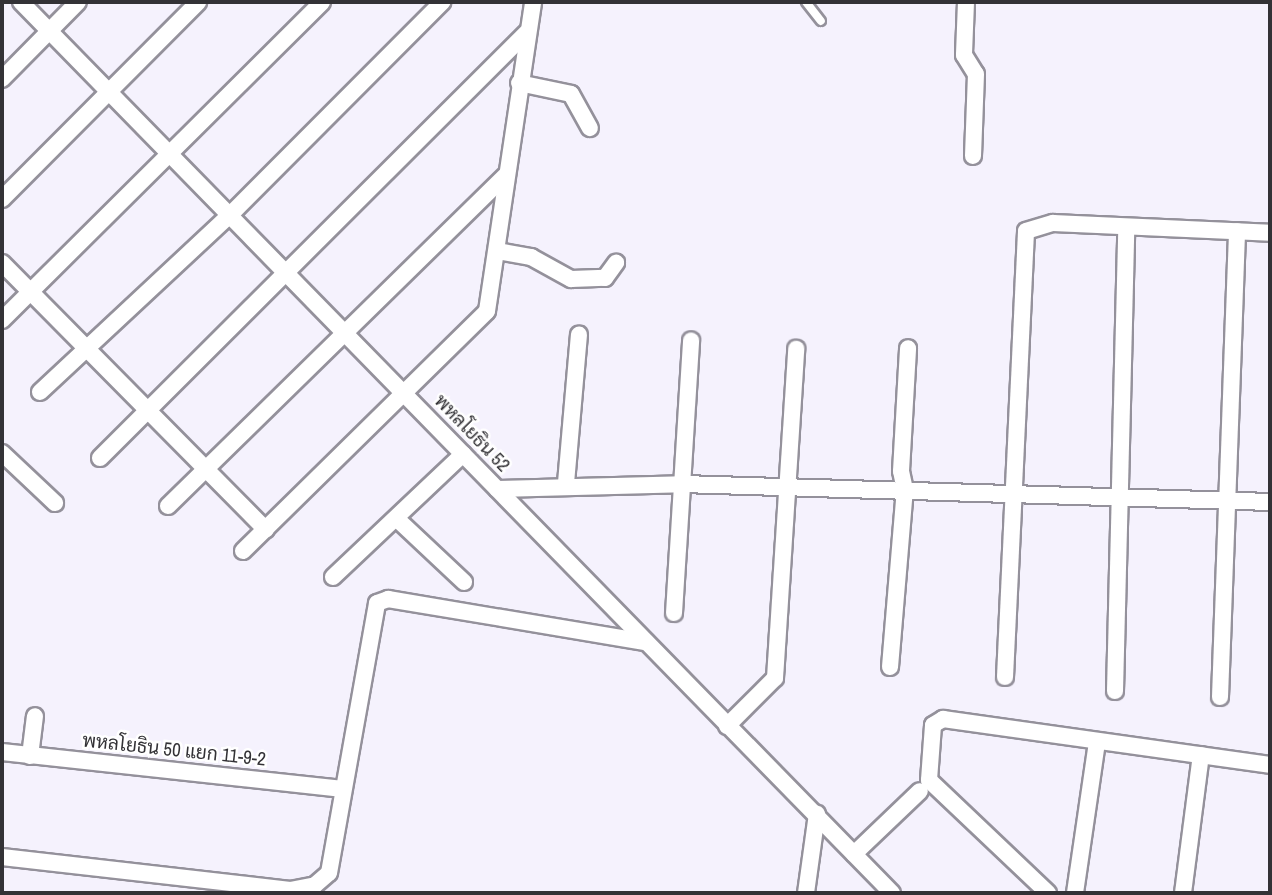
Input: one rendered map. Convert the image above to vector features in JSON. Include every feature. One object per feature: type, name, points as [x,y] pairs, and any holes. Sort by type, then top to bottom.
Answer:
[{"type":"street","name":"พหลโยธิน 52","points":[[21,2],[892,893]]},
{"type":"street","points":[[2,79],[78,2]]},
{"type":"street","points":[[2,199],[198,2]]},
{"type":"street","points":[[2,320],[321,2]]},
{"type":"street","points":[[40,391],[230,215],[442,2]]},
{"type":"street","points":[[243,551],[402,391],[487,311],[526,33],[533,2]]},
{"type":"street","points":[[966,2],[964,55],[976,74],[973,156]]},
{"type":"street","points":[[100,458],[283,271],[526,33]]},
{"type":"street","points":[[519,82],[572,94],[590,128]]},
{"type":"street","points":[[168,506],[505,176]]},
{"type":"street","points":[[1005,677],[1026,231],[1053,223],[1270,233]]},
{"type":"street","points":[[1115,691],[1126,227]]},
{"type":"street","points":[[1220,697],[1237,231]]},
{"type":"street","points":[[497,251],[531,257],[571,279],[605,278],[616,263]]},
{"type":"street","points":[[2,263],[146,410],[208,468],[266,530]]},
{"type":"street","points":[[566,484],[579,335]]},
{"type":"street","points":[[674,613],[691,341]]},
{"type":"street","points":[[890,667],[905,490],[901,471],[908,348]]},
{"type":"street","points":[[727,726],[775,678],[796,349]]},
{"type":"street","points":[[2,453],[55,503]]},
{"type":"street","points":[[333,577],[463,454]]},
{"type":"street","points":[[497,489],[566,484],[682,484],[1270,502]]},
{"type":"street","points":[[397,519],[464,582]]},
{"type":"street","points":[[2,857],[306,888],[328,873],[372,616],[382,600],[646,642]]},
{"type":"street","points":[[30,756],[35,716]]},
{"type":"street","points":[[1048,893],[929,780],[933,725],[943,719],[1270,765]]},
{"type":"street","points":[[1075,893],[1097,741]]},
{"type":"street","name":"พหลโยธิน 50 แยก 11-9-2","points":[[2,752],[343,789]]},
{"type":"street","points":[[1183,893],[1201,755]]},
{"type":"street","points":[[853,854],[920,791]]},
{"type":"street","points":[[806,893],[817,814]]},
{"type":"lane","points":[[806,2],[821,21]]}]
